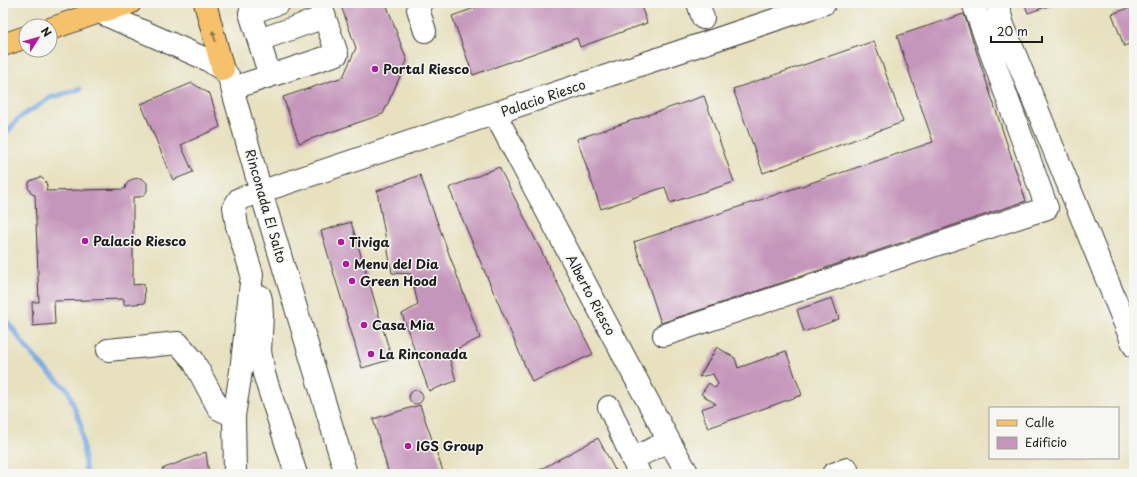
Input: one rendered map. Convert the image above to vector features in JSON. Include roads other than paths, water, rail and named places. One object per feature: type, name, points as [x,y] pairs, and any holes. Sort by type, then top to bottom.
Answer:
[{"type":"main road","points":[[76,3],[99,12]]},
{"type":"main road","points":[[58,26],[130,3]]},
{"type":"main road","points":[[205,3],[228,79]]},
{"type":"main road","points":[[3,45],[18,40]]},
{"type":"street","points":[[270,76],[250,13],[279,3]]},
{"type":"street","points":[[421,3],[418,9],[425,31]]},
{"type":"street","name":"Palacio Riesco","points":[[296,474],[264,374],[260,351],[262,300],[252,274],[238,226],[234,208],[239,199],[825,3]]},
{"type":"street","points":[[664,336],[1047,208],[974,3]]},
{"type":"street","points":[[997,3],[1003,25],[1134,346]]},
{"type":"street","points":[[99,12],[208,60],[228,79],[270,76],[337,54],[323,10],[259,40]]},
{"type":"street","name":"Rinconada El Salto","points":[[228,79],[346,474]]},
{"type":"street","name":"Alberto Riesco","points":[[495,114],[688,474]]},
{"type":"street","points":[[235,474],[234,416],[241,371],[252,274]]},
{"type":"street","points":[[108,350],[178,343],[193,360],[219,409],[234,416]]},
{"type":"street","points":[[609,407],[635,466],[669,441]]},
{"type":"waterway","points":[[3,137],[19,118],[50,98],[80,89]]},
{"type":"waterway","points":[[3,315],[25,346],[44,368],[68,390],[81,426],[86,474]]},
{"type":"place","name":"Portal Riesco","points":[[375,69]]},
{"type":"place","name":"Palacio Riesco","points":[[85,241]]},
{"type":"place","name":"Tiviga","points":[[341,242]]},
{"type":"place","name":"Menu del Dia","points":[[346,264]]},
{"type":"place","name":"Green Hood","points":[[352,281]]},
{"type":"place","name":"Casa Mia","points":[[364,325]]},
{"type":"place","name":"La Rinconada","points":[[371,354]]},
{"type":"place","name":"IGS Group","points":[[408,446]]}]
